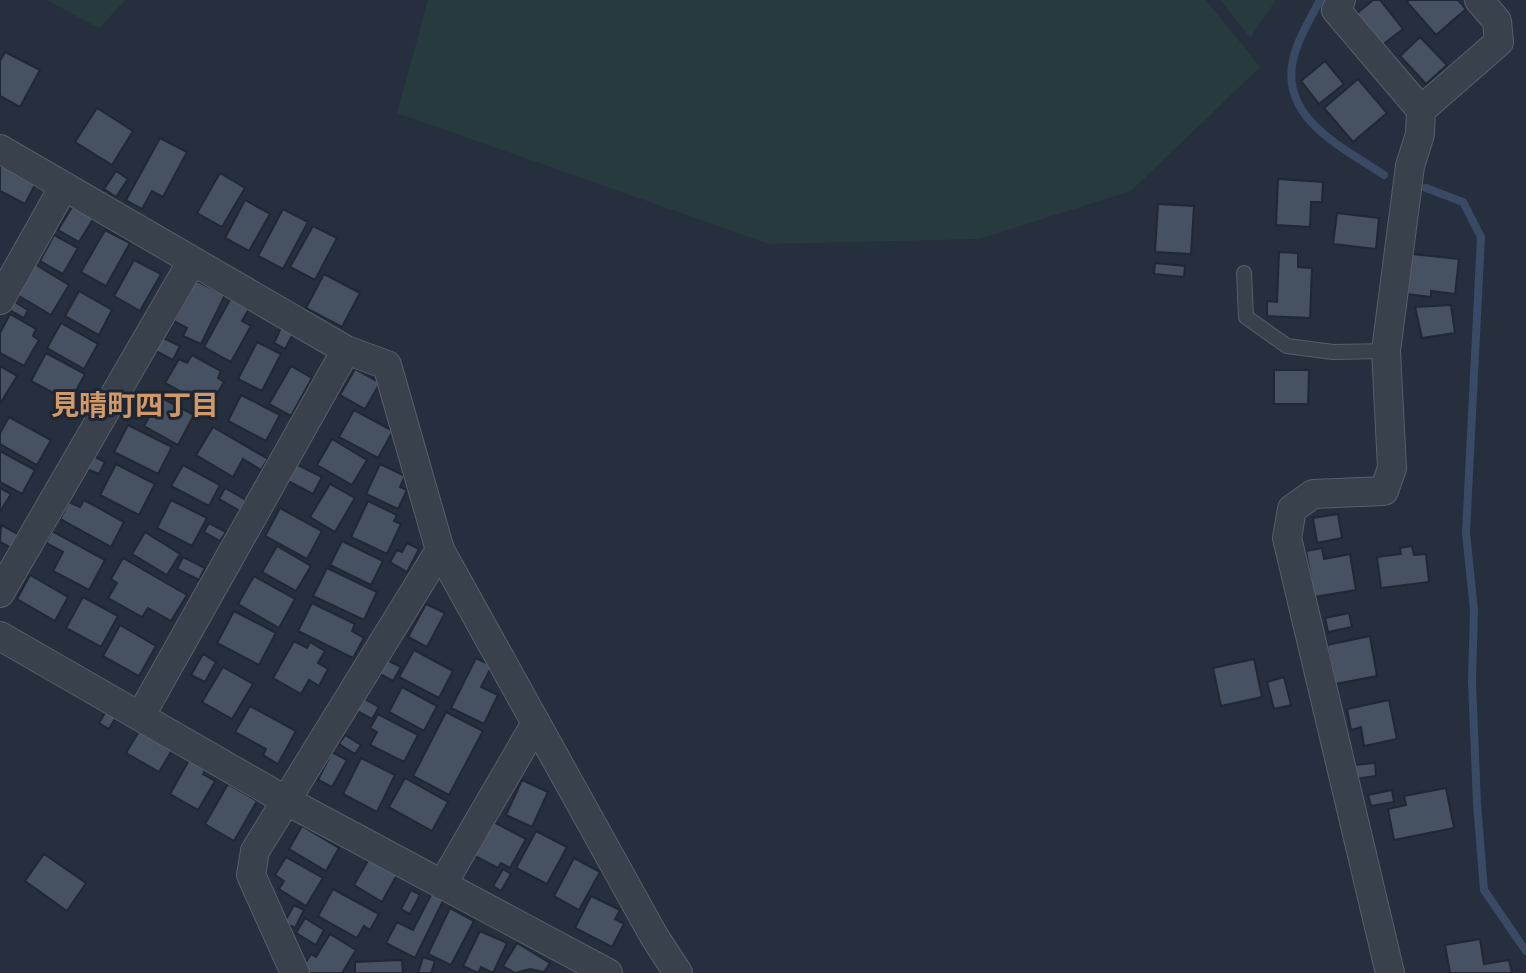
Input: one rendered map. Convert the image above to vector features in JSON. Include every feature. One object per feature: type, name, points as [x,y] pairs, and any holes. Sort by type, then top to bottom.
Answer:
[{"type":"street","points":[[1341,0],[1336,10],[1421,110],[1420,134],[1410,166],[1386,351],[1392,468],[1384,491],[1313,494],[1292,509],[1287,538],[1390,973]]},
{"type":"street","points":[[1421,110],[1499,42],[1497,21],[1479,0]]},
{"type":"street","points":[[0,149],[191,263],[346,350],[387,365],[440,550],[654,936],[678,973]]},
{"type":"street","points":[[0,300],[64,186]]},
{"type":"street","points":[[0,593],[191,263]]},
{"type":"street","points":[[141,715],[346,350]]},
{"type":"street","points":[[295,973],[251,875],[255,851],[440,550]]},
{"type":"street","points":[[0,636],[285,800],[608,973]]},
{"type":"street","points":[[442,885],[536,723]]},
{"type":"lane","points":[[1244,273],[1246,317],[1287,346],[1333,352],[1386,351]]},
{"type":"green space","points":[[46,0],[125,0],[99,28]]},
{"type":"green space","points":[[428,0],[1206,0],[1260,67],[1131,191],[979,239],[769,244],[397,113]]},
{"type":"green space","points":[[1221,0],[1276,0],[1250,38]]},
{"type":"building","points":[[1373,0],[1380,0],[1403,29],[1381,46],[1356,14]]},
{"type":"building","points":[[1458,0],[1466,9],[1436,35],[1407,2]]},
{"type":"building","points":[[1420,37],[1447,65],[1426,84],[1400,56]]},
{"type":"building","points":[[5,52],[40,70],[20,107],[0,96],[0,61]]},
{"type":"building","points":[[1325,61],[1344,84],[1319,104],[1301,81]]},
{"type":"building","points":[[1358,79],[1387,113],[1353,142],[1324,108]]},
{"type":"building","points":[[97,108],[133,131],[112,165],[75,142]]},
{"type":"building","points":[[160,138],[187,152],[163,197],[152,191],[142,209],[126,200]]},
{"type":"building","points":[[4,160],[38,179],[25,204],[0,191],[0,168]]},
{"type":"building","points":[[116,171],[128,179],[116,197],[104,189]]},
{"type":"building","points":[[220,173],[245,188],[222,227],[197,213]]},
{"type":"building","points":[[1278,179],[1323,182],[1322,202],[1311,202],[1310,227],[1276,225]]},
{"type":"building","points":[[245,200],[270,214],[249,251],[225,238]]},
{"type":"building","points":[[74,204],[95,216],[79,242],[58,230]]},
{"type":"building","points":[[1158,204],[1194,206],[1191,254],[1155,252]]},
{"type":"building","points":[[283,209],[308,222],[283,269],[258,256]]},
{"type":"building","points":[[1337,213],[1379,218],[1376,249],[1333,244]]},
{"type":"building","points":[[313,226],[337,238],[315,280],[290,267]]},
{"type":"building","points":[[105,230],[130,243],[106,286],[81,272]]},
{"type":"building","points":[[54,235],[78,248],[63,274],[40,261]]},
{"type":"building","points":[[1279,252],[1298,253],[1298,267],[1312,268],[1310,318],[1267,316],[1267,301],[1277,302]]},
{"type":"building","points":[[1412,254],[1459,259],[1455,294],[1431,291],[1431,297],[1407,294]]},
{"type":"building","points":[[134,260],[161,274],[140,311],[114,296]]},
{"type":"building","points":[[33,263],[69,285],[51,315],[14,293]]},
{"type":"building","points":[[1155,263],[1185,266],[1184,277],[1154,274]]},
{"type":"building","points":[[324,274],[360,293],[342,327],[306,308]]},
{"type":"building","points":[[195,280],[225,295],[201,344],[183,336],[187,328],[174,321]]},
{"type":"building","points":[[79,291],[112,310],[99,335],[65,316]]},
{"type":"building","points":[[232,296],[251,306],[242,321],[251,326],[231,362],[204,347]]},
{"type":"building","points":[[10,299],[28,310],[24,318],[5,308]]},
{"type":"building","points":[[1451,305],[1455,333],[1422,338],[1415,307]]},
{"type":"building","points":[[10,314],[36,329],[33,336],[39,340],[24,366],[0,353],[0,333]]},
{"type":"building","points":[[61,323],[98,344],[84,369],[47,348]]},
{"type":"building","points":[[281,328],[293,334],[285,349],[274,343]]},
{"type":"building","points":[[159,336],[180,346],[173,360],[152,349]]},
{"type":"building","points":[[257,342],[281,354],[262,391],[238,379]]},
{"type":"building","points":[[46,353],[85,374],[70,402],[31,381]]},
{"type":"building","points":[[192,355],[221,371],[218,378],[224,382],[217,394],[211,391],[203,404],[165,383],[179,359],[187,363]]},
{"type":"building","points":[[0,366],[17,376],[0,404]]},
{"type":"building","points":[[291,366],[312,378],[291,416],[269,404]]},
{"type":"building","points":[[355,369],[380,383],[365,409],[340,395]]},
{"type":"building","points":[[1274,370],[1309,370],[1308,404],[1274,404]]},
{"type":"building","points":[[241,395],[280,415],[266,441],[228,421]]},
{"type":"building","points":[[160,397],[194,415],[178,445],[144,426]]},
{"type":"building","points":[[354,410],[393,431],[378,458],[339,437]]},
{"type":"building","points":[[9,417],[51,440],[37,465],[0,444],[0,433]]},
{"type":"building","points":[[128,425],[172,447],[158,474],[114,452]]},
{"type":"building","points":[[213,427],[268,459],[261,470],[243,459],[233,477],[196,455]]},
{"type":"building","points":[[332,439],[367,460],[352,485],[317,465]]},
{"type":"building","points":[[0,451],[35,470],[22,494],[0,482]]},
{"type":"building","points":[[93,456],[105,462],[99,474],[87,469]]},
{"type":"building","points":[[294,463],[322,477],[313,494],[286,480]]},
{"type":"building","points":[[116,464],[155,484],[139,515],[100,495]]},
{"type":"building","points":[[380,464],[405,476],[400,487],[407,490],[398,509],[366,494]]},
{"type":"building","points":[[183,465],[220,485],[209,506],[171,486]]},
{"type":"building","points":[[330,484],[355,498],[335,532],[310,517]]},
{"type":"building","points":[[0,488],[11,494],[0,512]]},
{"type":"building","points":[[225,488],[246,500],[240,511],[219,499]]},
{"type":"building","points":[[84,500],[124,522],[111,547],[60,519],[69,502],[80,507]]},
{"type":"building","points":[[171,500],[207,518],[192,546],[157,528]]},
{"type":"building","points":[[368,501],[397,515],[394,521],[401,524],[387,554],[351,537]]},
{"type":"building","points":[[280,508],[322,531],[307,559],[265,536]]},
{"type":"building","points":[[1338,514],[1342,538],[1317,543],[1313,518]]},
{"type":"building","points":[[209,523],[226,532],[220,541],[204,532]]},
{"type":"building","points":[[1,525],[22,536],[15,550],[0,542]]},
{"type":"building","points":[[52,531],[105,560],[89,590],[53,571],[63,552],[46,543]]},
{"type":"building","points":[[145,532],[180,554],[167,575],[132,554]]},
{"type":"building","points":[[342,541],[383,561],[371,585],[330,565]]},
{"type":"building","points":[[407,543],[419,549],[407,572],[390,562],[397,550],[402,552]]},
{"type":"building","points":[[277,546],[311,566],[296,591],[262,572]]},
{"type":"building","points":[[1412,546],[1414,555],[1426,554],[1429,582],[1381,588],[1377,557],[1401,554],[1400,548]]},
{"type":"building","points":[[1322,548],[1324,559],[1350,554],[1356,590],[1314,597],[1306,551]]},
{"type":"building","points":[[183,557],[205,568],[199,580],[177,569]]},
{"type":"building","points":[[123,558],[187,595],[171,621],[148,608],[142,617],[108,598],[117,583],[111,579]]},
{"type":"building","points":[[327,568],[377,592],[364,620],[313,596]]},
{"type":"building","points":[[30,575],[68,597],[55,621],[17,599]]},
{"type":"building","points":[[254,576],[295,599],[279,628],[238,604]]},
{"type":"building","points":[[83,597],[118,616],[101,647],[66,628]]},
{"type":"building","points":[[312,603],[355,624],[352,631],[364,638],[353,658],[298,631]]},
{"type":"building","points":[[426,604],[445,613],[427,647],[408,637]]},
{"type":"building","points":[[234,611],[276,633],[259,665],[217,643]]},
{"type":"building","points":[[1349,613],[1352,627],[1328,632],[1325,618]]},
{"type":"building","points":[[120,625],[156,646],[139,676],[103,656]]},
{"type":"building","points":[[1370,636],[1377,676],[1335,684],[1327,645]]},
{"type":"building","points":[[294,641],[307,648],[310,642],[325,651],[318,663],[328,669],[319,686],[309,680],[301,694],[273,678]]},
{"type":"building","points":[[414,650],[453,671],[439,698],[399,677]]},
{"type":"building","points":[[203,654],[216,662],[205,682],[191,675]]},
{"type":"building","points":[[476,658],[492,666],[481,687],[498,695],[484,724],[451,708]]},
{"type":"building","points":[[385,659],[401,667],[393,681],[378,673]]},
{"type":"building","points":[[1254,659],[1262,697],[1221,706],[1213,668]]},
{"type":"building","points":[[223,667],[253,684],[232,719],[202,702]]},
{"type":"building","points":[[1284,677],[1291,705],[1274,709],[1267,682]]},
{"type":"building","points":[[402,687],[437,706],[424,731],[389,712]]},
{"type":"building","points":[[361,697],[379,707],[372,719],[355,710]]},
{"type":"building","points":[[1389,700],[1397,739],[1364,746],[1361,727],[1351,730],[1347,709]]},
{"type":"building","points":[[250,706],[296,731],[278,764],[263,755],[266,749],[235,732]]},
{"type":"building","points":[[108,708],[118,714],[109,729],[99,723]]},
{"type":"building","points":[[446,712],[483,731],[449,795],[413,776]]},
{"type":"building","points":[[378,714],[418,735],[404,762],[370,745],[377,732],[370,728]]},
{"type":"building","points":[[141,728],[174,747],[159,772],[126,753]]},
{"type":"building","points":[[345,735],[361,745],[355,754],[339,744]]},
{"type":"building","points":[[332,752],[347,760],[332,787],[318,780]]},
{"type":"building","points":[[361,758],[395,775],[377,812],[343,794]]},
{"type":"building","points":[[189,760],[205,770],[203,774],[215,781],[198,810],[170,794]]},
{"type":"building","points":[[1375,763],[1376,776],[1355,779],[1353,765]]},
{"type":"building","points":[[405,778],[448,802],[432,831],[389,807]]},
{"type":"building","points":[[522,780],[548,792],[532,827],[506,815]]},
{"type":"building","points":[[228,784],[257,801],[234,841],[205,824]]},
{"type":"building","points":[[1446,788],[1454,828],[1394,840],[1388,809],[1406,805],[1404,796]]},
{"type":"building","points":[[1392,790],[1394,802],[1371,806],[1368,795]]},
{"type":"building","points":[[490,820],[526,839],[510,868],[501,863],[498,868],[471,854]]},
{"type":"building","points":[[302,826],[339,848],[326,871],[289,849]]},
{"type":"building","points":[[536,831],[567,847],[547,884],[516,868]]},
{"type":"building","points":[[44,854],[86,883],[67,911],[25,881]]},
{"type":"building","points":[[286,857],[323,878],[306,906],[279,889],[284,881],[275,875]]},
{"type":"building","points":[[370,857],[398,873],[382,902],[354,885]]},
{"type":"building","points":[[574,858],[600,872],[579,910],[554,896]]},
{"type":"building","points":[[503,869],[511,874],[501,891],[493,886]]},
{"type":"building","points":[[333,889],[379,914],[370,930],[364,926],[357,938],[318,916]]},
{"type":"building","points":[[411,890],[420,895],[410,914],[401,909]]},
{"type":"building","points":[[432,893],[444,899],[415,958],[386,943],[397,922],[413,930]]},
{"type":"building","points":[[591,896],[620,910],[615,919],[624,924],[612,947],[575,928]]},
{"type":"building","points":[[294,905],[304,910],[295,928],[284,923]]},
{"type":"building","points":[[450,908],[474,921],[451,965],[428,954]]},
{"type":"building","points":[[305,918],[324,930],[316,945],[296,933]]},
{"type":"building","points":[[480,931],[507,943],[493,973],[481,967],[478,973],[463,966]]},
{"type":"building","points":[[330,934],[356,950],[342,973],[311,973],[302,968],[311,954],[316,957]]},
{"type":"building","points":[[1480,939],[1484,964],[1509,960],[1512,973],[1450,973],[1445,945]]},
{"type":"building","points":[[517,943],[550,963],[544,972],[530,969],[515,973],[503,966]]},
{"type":"building","points":[[423,957],[435,961],[431,973],[418,973]]},
{"type":"building","points":[[402,960],[403,973],[355,973],[355,962]]},
{"type":"waterway","points":[[1320,0],[1301,37],[1293,60],[1292,81],[1296,99],[1319,130],[1384,175]]},
{"type":"waterway","points":[[1426,188],[1463,202],[1481,237],[1466,533],[1474,611],[1472,681],[1477,804],[1484,890],[1526,951]]},
{"type":"district","name":"見晴町四丁目","points":[[135,405]]}]
